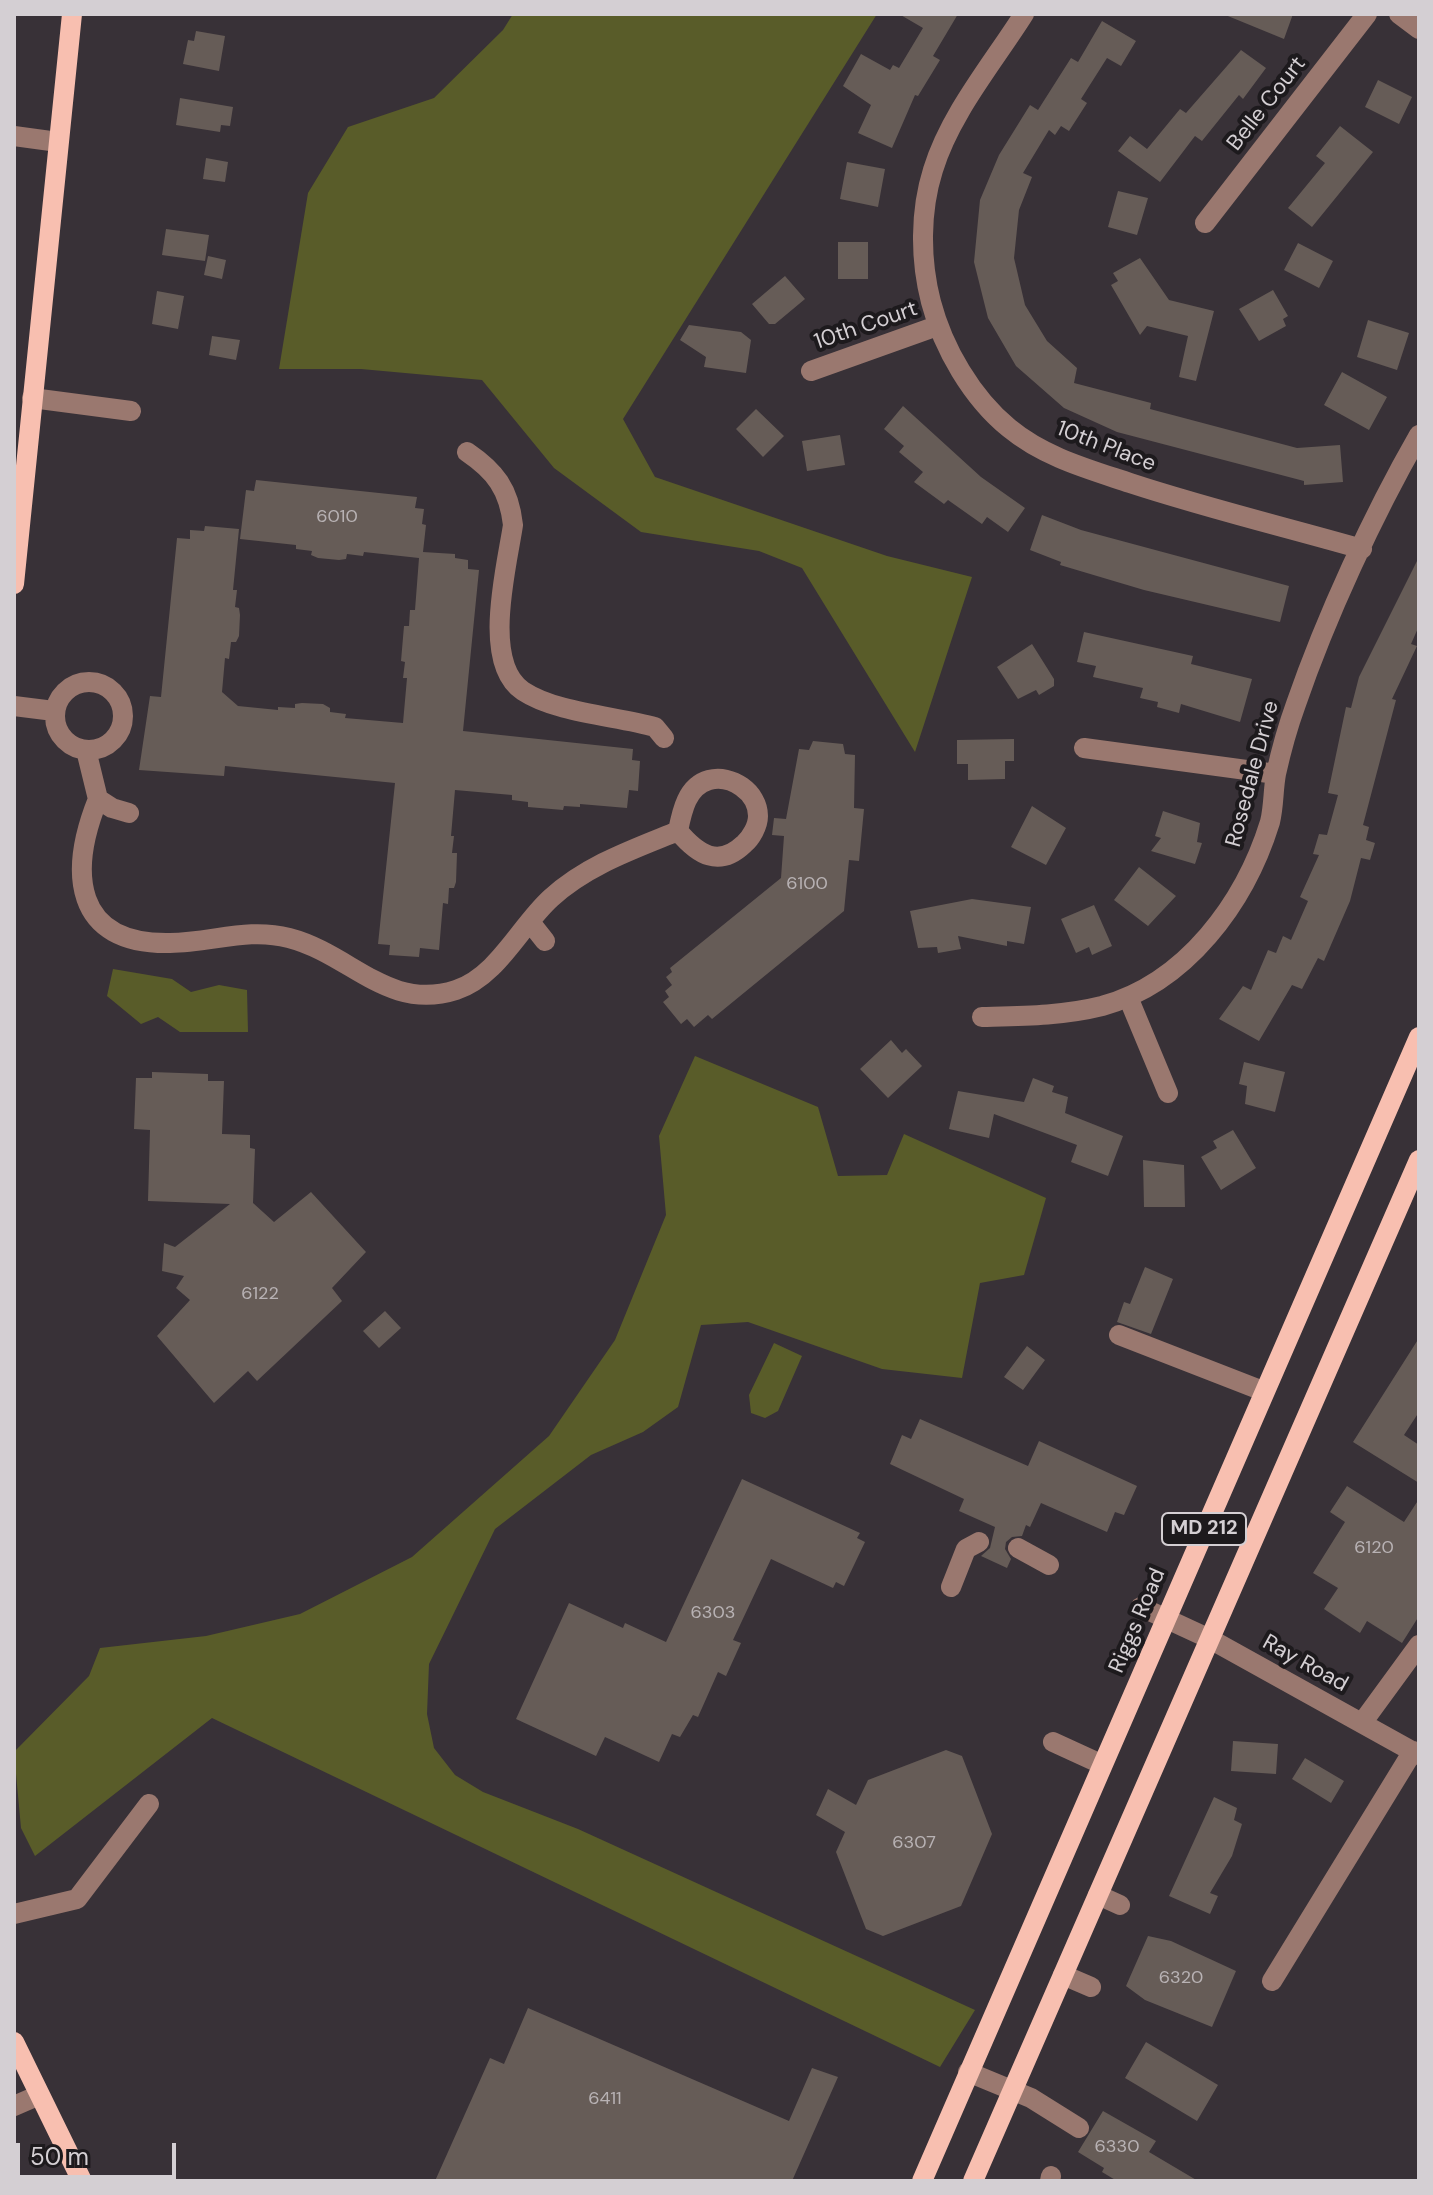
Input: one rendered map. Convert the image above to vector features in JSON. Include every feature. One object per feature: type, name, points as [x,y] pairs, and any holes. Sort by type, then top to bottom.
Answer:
[{"type":"main road","points":[[14,582],[72,14]]},
{"type":"main road","name":"Riggs Road","points":[[922,2181],[1419,1037]]},
{"type":"main road","name":"MD 212","points":[[973,2181],[1419,1160]]},
{"type":"main road","points":[[14,2042],[37,2096],[82,2181]]},
{"type":"street","name":"10th Place","points":[[1024,14],[945,138],[926,194],[923,250],[937,326],[979,396],[1007,427],[1046,452],[1160,493],[1362,549]]},
{"type":"street","name":"Belle Court","points":[[1205,223],[1367,14]]},
{"type":"street","points":[[1399,14],[1419,29]]},
{"type":"street","points":[[14,136],[58,142]]},
{"type":"street","name":"10th Court","points":[[811,371],[937,326]]},
{"type":"street","points":[[32,398],[131,411]]},
{"type":"street","name":"Rosedale Drive","points":[[982,1017],[1068,1013],[1128,997],[1154,983],[1195,950],[1227,912],[1263,842],[1271,817],[1276,774],[1305,680],[1362,549],[1419,435]]},
{"type":"street","points":[[467,452],[488,466],[500,481],[511,508],[513,525],[500,638],[510,677],[523,690],[552,703],[655,727],[664,738]]},
{"type":"street","points":[[84,681],[107,686],[115,693],[124,715],[122,726],[108,744],[86,750],[66,742],[55,722],[54,711],[65,691],[84,681]]},
{"type":"street","points":[[14,706],[54,711]]},
{"type":"street","points":[[1084,748],[1276,774]]},
{"type":"street","points":[[86,750],[98,799],[89,822],[81,880],[83,897],[93,916],[111,930],[143,941],[170,943],[239,933],[266,933],[335,955],[402,994],[428,997],[460,989],[488,969],[550,899],[587,870],[678,831]]},
{"type":"street","points":[[98,799],[112,808],[129,813]]},
{"type":"street","points":[[530,922],[545,941]]},
{"type":"street","points":[[1128,997],[1168,1093]]},
{"type":"street","points":[[1119,1335],[1263,1391]]},
{"type":"street","points":[[951,1587],[966,1549],[979,1542]]},
{"type":"street","points":[[1018,1548],[1049,1565]]},
{"type":"street","name":"Ray Road","points":[[1141,1607],[1210,1639],[1416,1753]]},
{"type":"street","points":[[1362,1723],[1419,1645]]},
{"type":"street","points":[[1053,1742],[1101,1764]]},
{"type":"street","points":[[1272,1981],[1416,1753]]},
{"type":"street","points":[[14,1914],[77,1899],[149,1804]]},
{"type":"street","points":[[1098,1895],[1120,1905]]},
{"type":"street","points":[[1063,1975],[1091,1987]]},
{"type":"street","points":[[968,2072],[1031,2098],[1079,2128]]},
{"type":"street","points":[[14,2106],[37,2096]]},
{"type":"green space","points":[[513,14],[877,14],[623,419],[655,477],[887,556],[972,577],[915,752],[802,568],[759,551],[641,532],[554,468],[482,380],[361,369],[279,369],[308,193],[348,127],[434,98],[503,30]]},
{"type":"green space","points":[[113,969],[172,979],[191,992],[219,985],[247,990],[248,1032],[180,1032],[158,1017],[141,1024],[107,996]]},
{"type":"green space","points":[[695,1056],[818,1107],[838,1176],[887,1175],[904,1134],[1046,1198],[1024,1275],[980,1283],[962,1378],[882,1369],[748,1322],[701,1325],[678,1407],[643,1432],[591,1455],[495,1529],[429,1664],[427,1714],[434,1748],[455,1775],[483,1792],[578,1829],[975,2010],[940,2067],[212,1718],[35,1856],[21,1828],[14,1752],[89,1676],[100,1648],[206,1636],[300,1614],[412,1557],[549,1436],[615,1340],[666,1215],[659,1136]]},
{"type":"green space","points":[[774,1343],[802,1356],[778,1411],[765,1418],[751,1413],[749,1395]]},
{"type":"building","points":[[899,14],[958,14],[933,56],[940,60],[918,96],[915,95],[892,148],[858,133],[871,105],[843,86],[861,54],[890,70],[893,65],[899,68],[923,28]]},
{"type":"building","points":[[1223,14],[1293,14],[1284,39]]},
{"type":"building","points":[[1102,21],[1136,41],[1121,66],[1107,58],[1081,99],[1087,103],[1069,131],[1061,126],[1055,135],[1049,130],[1023,173],[1032,177],[1019,210],[1014,258],[1025,305],[1047,341],[1077,368],[1074,383],[1151,403],[1150,409],[1297,448],[1340,445],[1343,482],[1304,485],[1304,481],[1117,432],[1064,408],[1016,366],[988,318],[974,262],[980,200],[999,155],[1030,105],[1038,110],[1071,58],[1078,62]]},
{"type":"building","points":[[196,31],[225,36],[219,71],[183,64],[188,40],[194,41]]},
{"type":"building","points":[[1241,50],[1266,68],[1243,99],[1239,95],[1202,141],[1195,136],[1160,182],[1118,151],[1130,136],[1147,149],[1180,109],[1186,113]]},
{"type":"building","points":[[1378,80],[1412,97],[1399,124],[1365,107]]},
{"type":"building","points":[[180,98],[233,107],[230,126],[221,125],[220,132],[176,125]]},
{"type":"building","points":[[1340,126],[1373,152],[1312,227],[1288,208],[1325,163],[1316,156]]},
{"type":"building","points":[[206,158],[228,162],[225,182],[203,179]]},
{"type":"building","points":[[847,162],[885,169],[878,207],[840,199]]},
{"type":"building","points":[[1118,191],[1148,198],[1137,235],[1108,227]]},
{"type":"building","points":[[166,229],[209,235],[205,261],[162,255]]},
{"type":"building","points":[[838,242],[868,242],[868,279],[838,279]]},
{"type":"building","points":[[1298,243],[1333,261],[1319,288],[1284,270]]},
{"type":"building","points":[[208,256],[226,260],[222,279],[204,275]]},
{"type":"building","points":[[1140,258],[1169,300],[1214,311],[1196,381],[1179,377],[1188,336],[1147,326],[1140,335],[1111,285],[1118,281],[1113,273]]},
{"type":"building","points":[[785,276],[805,299],[775,324],[769,324],[752,304]]},
{"type":"building","points":[[1273,290],[1288,316],[1283,319],[1286,326],[1259,341],[1239,309]]},
{"type":"building","points":[[157,291],[184,296],[178,329],[152,324]]},
{"type":"building","points":[[1368,320],[1409,333],[1397,370],[1357,357]]},
{"type":"building","points":[[689,325],[741,332],[751,340],[746,373],[704,367],[706,357],[680,340]]},
{"type":"building","points":[[212,336],[240,340],[236,360],[209,355]]},
{"type":"building","points":[[1342,372],[1387,397],[1369,430],[1324,405]]},
{"type":"building","points":[[903,406],[981,477],[1025,508],[1008,532],[987,517],[982,524],[948,500],[944,504],[914,482],[923,472],[899,452],[904,446],[884,429]]},
{"type":"building","points":[[756,409],[784,436],[763,457],[736,429]]},
{"type":"building","points":[[840,435],[845,465],[807,471],[802,441]]},
{"type":"building","points":[[256,480],[417,497],[415,508],[424,509],[422,524],[426,525],[423,552],[455,554],[455,558],[468,560],[468,569],[479,570],[463,731],[633,749],[632,760],[640,761],[638,791],[629,790],[627,808],[580,804],[580,807],[564,806],[563,810],[528,807],[528,802],[512,800],[512,795],[455,790],[451,836],[454,836],[452,853],[457,853],[456,882],[454,888],[449,888],[448,904],[443,903],[439,950],[420,948],[419,957],[389,955],[390,945],[378,944],[395,783],[225,766],[224,776],[139,770],[150,696],[161,697],[177,538],[190,539],[190,530],[204,531],[205,526],[239,529],[233,590],[237,590],[235,607],[239,608],[240,615],[239,636],[236,642],[231,642],[229,659],[225,658],[222,692],[238,706],[278,710],[278,707],[295,708],[295,704],[302,703],[323,704],[330,708],[330,712],[346,714],[345,718],[403,723],[407,678],[403,678],[405,662],[401,661],[404,626],[409,626],[410,610],[415,610],[419,558],[364,552],[363,556],[347,554],[346,559],[339,560],[318,558],[311,555],[312,551],[296,549],[296,545],[240,539],[246,490],[254,491]]},
{"type":"building","points":[[1042,515],[1081,530],[1289,586],[1280,622],[1144,590],[1060,565],[1061,562],[1030,550]]},
{"type":"building","points":[[1419,557],[1419,626],[1411,644],[1417,646],[1392,699],[1396,700],[1363,825],[1369,827],[1366,840],[1375,843],[1370,860],[1361,858],[1350,901],[1324,961],[1318,958],[1302,989],[1292,985],[1259,1041],[1219,1019],[1243,986],[1251,990],[1268,950],[1276,953],[1283,936],[1291,940],[1308,901],[1300,897],[1319,855],[1313,854],[1319,834],[1327,835],[1338,795],[1328,793],[1346,707],[1351,708],[1359,677]]},
{"type":"building","points":[[1084,632],[1193,656],[1191,664],[1252,679],[1240,722],[1181,704],[1179,713],[1157,707],[1158,702],[1140,698],[1143,688],[1093,677],[1096,666],[1077,662]]},
{"type":"building","points":[[1032,644],[1054,679],[1054,686],[1039,695],[1036,690],[1018,699],[997,667]]},
{"type":"building","points":[[1014,739],[1014,761],[1005,761],[1005,779],[968,780],[968,764],[957,764],[957,740]]},
{"type":"building","points":[[813,741],[843,744],[845,754],[855,755],[854,808],[864,809],[859,861],[849,860],[844,911],[712,1019],[708,1015],[694,1027],[687,1019],[681,1024],[663,1002],[669,997],[665,991],[672,985],[666,977],[672,972],[670,968],[781,878],[784,836],[772,835],[774,818],[786,819],[799,749],[809,750]]},
{"type":"building","points":[[1032,806],[1066,828],[1046,865],[1011,847]]},
{"type":"building","points":[[1163,811],[1200,823],[1197,842],[1202,843],[1195,864],[1151,851],[1161,838],[1155,836]]},
{"type":"building","points":[[1139,867],[1176,896],[1148,926],[1114,900]]},
{"type":"building","points":[[972,899],[1031,907],[1024,944],[1007,941],[1007,946],[958,936],[961,949],[938,953],[937,947],[918,948],[910,911]]},
{"type":"building","points":[[1094,905],[1112,946],[1092,955],[1089,947],[1076,953],[1061,919]]},
{"type":"building","points":[[891,1040],[902,1053],[906,1049],[922,1066],[888,1098],[860,1069]]},
{"type":"building","points":[[1244,1062],[1285,1072],[1275,1112],[1245,1104],[1247,1086],[1239,1084]]},
{"type":"building","points":[[152,1072],[208,1074],[208,1081],[224,1081],[222,1134],[250,1135],[250,1148],[255,1149],[253,1203],[274,1222],[311,1192],[366,1252],[332,1288],[342,1301],[257,1381],[248,1371],[214,1403],[157,1336],[190,1300],[176,1288],[184,1276],[162,1271],[164,1243],[175,1247],[230,1204],[148,1201],[150,1130],[134,1129],[136,1078],[152,1078]]},
{"type":"building","points":[[1033,1078],[1054,1086],[1052,1092],[1068,1097],[1065,1113],[1123,1136],[1108,1176],[1071,1162],[1077,1145],[994,1114],[989,1138],[949,1129],[958,1091],[1024,1102]]},
{"type":"building","points":[[1233,1130],[1256,1168],[1221,1190],[1201,1157],[1217,1148],[1213,1141]]},
{"type":"building","points":[[1143,1160],[1184,1165],[1185,1207],[1144,1207]]},
{"type":"building","points":[[1145,1267],[1173,1279],[1151,1334],[1117,1322],[1124,1302],[1130,1304]]},
{"type":"building","points":[[385,1311],[401,1328],[379,1348],[363,1331]]},
{"type":"building","points":[[1419,1338],[1419,1412],[1404,1435],[1419,1445],[1419,1483],[1353,1442]]},
{"type":"building","points":[[1027,1346],[1045,1360],[1023,1390],[1004,1377]]},
{"type":"building","points":[[920,1419],[1028,1466],[1039,1441],[1137,1486],[1124,1515],[1115,1512],[1107,1532],[1041,1503],[1030,1527],[1026,1525],[1022,1536],[1012,1537],[1006,1542],[1005,1549],[1011,1559],[1007,1568],[981,1556],[990,1548],[995,1527],[959,1511],[964,1499],[890,1464],[902,1435],[911,1439]]},
{"type":"building","points":[[742,1479],[860,1533],[857,1538],[865,1542],[844,1586],[836,1582],[833,1588],[771,1559],[733,1640],[741,1643],[726,1676],[718,1672],[698,1717],[693,1715],[680,1737],[672,1734],[659,1762],[605,1737],[596,1756],[516,1719],[569,1603],[623,1628],[625,1623],[666,1642]]},
{"type":"building","points":[[1347,1486],[1404,1522],[1419,1499],[1419,1616],[1402,1643],[1367,1621],[1360,1633],[1324,1609],[1338,1588],[1313,1573],[1345,1522],[1330,1512]]},
{"type":"building","points":[[1233,1741],[1278,1744],[1276,1774],[1231,1771]]},
{"type":"building","points":[[946,1750],[962,1756],[992,1834],[961,1906],[883,1936],[866,1929],[836,1852],[845,1832],[816,1815],[828,1789],[856,1805],[868,1780]]},
{"type":"building","points":[[1305,1758],[1344,1781],[1331,1803],[1292,1779]]},
{"type":"building","points":[[1214,1797],[1237,1808],[1234,1820],[1242,1824],[1232,1856],[1210,1893],[1218,1896],[1210,1914],[1169,1896]]},
{"type":"building","points":[[1148,1936],[1171,1941],[1236,1971],[1212,2027],[1145,2000],[1126,1986]]},
{"type":"building","points":[[528,2008],[789,2121],[812,2068],[838,2077],[792,2181],[435,2181],[490,2058],[504,2064]]},
{"type":"building","points":[[1146,2042],[1218,2085],[1197,2121],[1125,2078]]},
{"type":"building","points":[[1103,2111],[1156,2141],[1149,2152],[1198,2181],[1117,2181],[1102,2172],[1104,2168],[1078,2152]]}]
